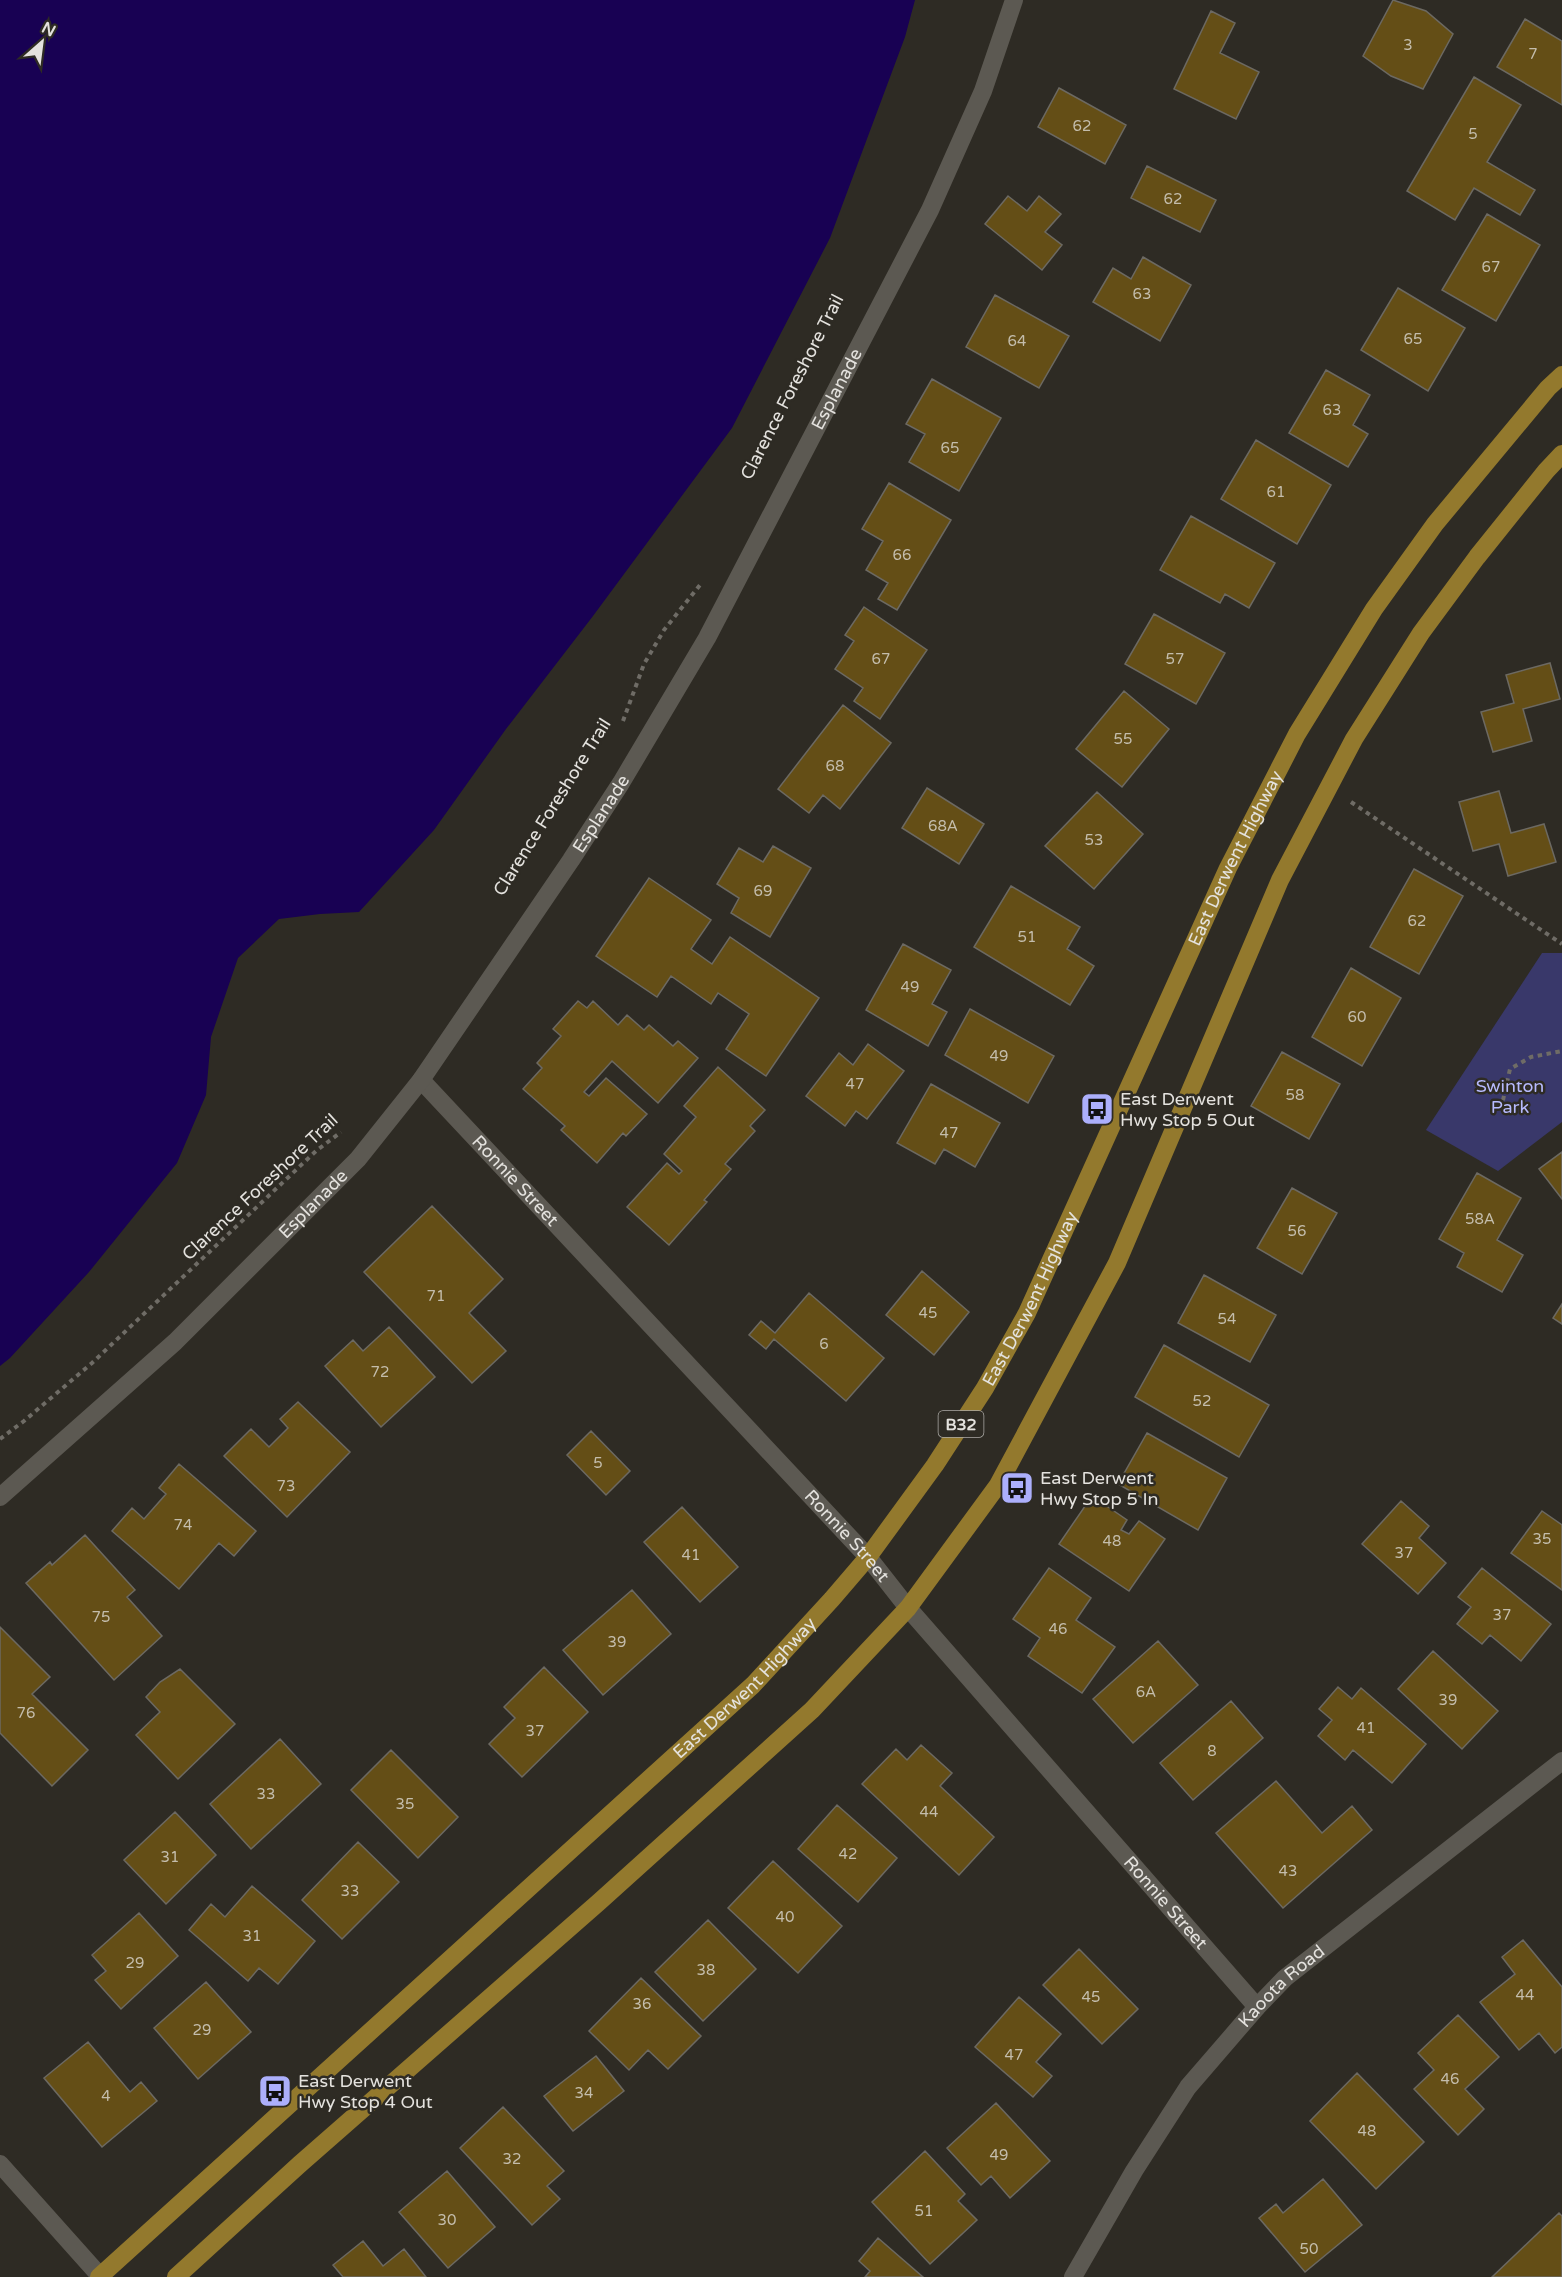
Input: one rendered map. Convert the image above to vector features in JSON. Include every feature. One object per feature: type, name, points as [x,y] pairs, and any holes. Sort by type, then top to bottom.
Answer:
[{"type":"main road","name":"East Derwent Highway","points":[[100,2277],[753,1685],[868,1557],[942,1455],[985,1388],[1027,1313],[1228,868],[1297,734],[1374,609],[1435,524],[1548,388],[1562,375]]},
{"type":"main road","points":[[176,2277],[300,2164],[599,1902],[812,1710],[908,1608],[998,1485],[1117,1263],[1280,880],[1354,739],[1421,633],[1477,557],[1562,454]]},
{"type":"street","name":"Esplanade","points":[[0,1497],[175,1342],[358,1159],[421,1080],[590,831],[707,638],[930,210],[983,91],[1014,0]]},
{"type":"street","name":"Ronnie Street","points":[[421,1080],[868,1557],[908,1608],[1257,2007]]},
{"type":"street","name":"Kaoota Road","points":[[1073,2277],[1134,2171],[1188,2086],[1257,2007],[1285,1978],[1562,1761]]},
{"type":"street","points":[[0,2164],[100,2277]]},
{"type":"path","name":"Clarence Foreshore Trail","points":[[618,729],[644,664],[664,630],[702,581]]},
{"type":"path","points":[[1328,786],[1562,944]]},
{"type":"path","points":[[1501,1109],[1510,1069],[1531,1057],[1562,1051]]},
{"type":"path","name":"Clarence Foreshore Trail","points":[[0,1439],[92,1363],[316,1151],[344,1129]]},
{"type":"green space","name":"Swinton Park","points":[[1542,953],[1562,953],[1562,1122],[1498,1171],[1426,1130]]},
{"type":"shaded area","points":[[0,0],[915,0],[905,37],[830,238],[732,428],[506,729],[434,830],[359,912],[279,919],[238,958],[211,1037],[206,1095],[177,1163],[89,1272],[0,1366]]},
{"type":"building","points":[[1393,0],[1426,11],[1453,34],[1423,89],[1391,76],[1363,56]]},
{"type":"building","points":[[1211,11],[1235,23],[1220,53],[1259,72],[1236,119],[1174,89]]},
{"type":"building","points":[[1525,19],[1562,41],[1562,105],[1497,67]]},
{"type":"building","points":[[1474,77],[1521,105],[1487,162],[1535,190],[1520,215],[1474,188],[1455,220],[1407,191]]},
{"type":"building","points":[[1059,88],[1126,125],[1105,164],[1038,127]]},
{"type":"building","points":[[1147,166],[1216,200],[1200,232],[1131,198]]},
{"type":"building","points":[[1008,196],[1027,211],[1039,196],[1061,214],[1045,232],[1062,245],[1042,270],[985,224]]},
{"type":"building","points":[[1487,214],[1540,245],[1496,321],[1442,290]]},
{"type":"building","points":[[1143,257],[1191,285],[1160,341],[1093,302],[1113,268],[1131,279]]},
{"type":"building","points":[[1398,288],[1465,328],[1428,391],[1361,350]]},
{"type":"building","points":[[995,295],[1069,336],[1039,388],[966,347]]},
{"type":"building","points":[[1326,370],[1370,395],[1353,425],[1368,434],[1348,467],[1289,433]]},
{"type":"building","points":[[932,379],[1001,418],[959,491],[909,462],[925,434],[906,424]]},
{"type":"building","points":[[1256,440],[1331,485],[1297,544],[1221,499]]},
{"type":"building","points":[[889,483],[951,520],[897,610],[878,599],[888,583],[866,570],[883,541],[862,529]]},
{"type":"building","points":[[1191,516],[1275,563],[1249,608],[1225,594],[1220,603],[1160,570]]},
{"type":"building","points":[[864,607],[927,650],[880,719],[854,701],[863,688],[835,669],[854,641],[845,635]]},
{"type":"building","points":[[1154,614],[1225,653],[1196,704],[1125,664]]},
{"type":"building","points":[[1550,663],[1560,699],[1523,709],[1532,741],[1493,752],[1481,712],[1514,703],[1506,675]]},
{"type":"building","points":[[1124,691],[1169,729],[1122,787],[1076,749]]},
{"type":"building","points":[[843,705],[891,743],[840,809],[823,795],[809,813],[778,789]]},
{"type":"building","points":[[927,788],[984,824],[959,864],[902,828]]},
{"type":"building","points":[[1499,791],[1511,833],[1544,824],[1556,862],[1508,876],[1499,844],[1473,851],[1459,802]]},
{"type":"building","points":[[1097,792],[1143,834],[1094,889],[1045,846]]},
{"type":"building","points":[[773,846],[811,868],[770,937],[731,913],[739,898],[717,884],[739,848],[763,862]]},
{"type":"building","points":[[1414,869],[1463,896],[1419,974],[1370,947]]},
{"type":"building","points":[[649,878],[711,920],[691,949],[712,964],[730,937],[819,998],[766,1076],[726,1049],[749,1014],[718,993],[711,1004],[671,976],[657,997],[596,956]]},
{"type":"building","points":[[1011,886],[1080,927],[1067,949],[1094,966],[1070,1005],[974,947]]},
{"type":"building","points":[[903,944],[951,970],[932,1004],[947,1012],[928,1046],[866,1010]]},
{"type":"building","points":[[1351,968],[1401,998],[1362,1066],[1312,1037]]},
{"type":"building","points":[[578,1001],[587,1008],[593,1001],[618,1025],[627,1015],[644,1030],[649,1025],[673,1046],[678,1041],[698,1058],[658,1103],[612,1061],[584,1092],[589,1096],[606,1078],[647,1114],[626,1136],[623,1133],[597,1163],[561,1130],[565,1126],[523,1089],[542,1068],[537,1063],[561,1036],[553,1029]]},
{"type":"building","points":[[970,1009],[1054,1056],[1028,1103],[945,1055]]},
{"type":"building","points":[[868,1044],[904,1071],[867,1119],[856,1111],[845,1126],[806,1096],[839,1053],[853,1065]]},
{"type":"building","points":[[1282,1052],[1340,1084],[1309,1139],[1251,1106]]},
{"type":"building","points":[[718,1067],[765,1110],[750,1126],[755,1131],[725,1164],[731,1169],[704,1200],[707,1202],[669,1245],[627,1207],[667,1163],[679,1174],[682,1171],[664,1154],[696,1117],[684,1106]]},
{"type":"building","points":[[931,1084],[1000,1123],[975,1167],[944,1149],[935,1164],[897,1143]]},
{"type":"building","points":[[1562,1152],[1562,1199],[1539,1169]]},
{"type":"building","points":[[1477,1173],[1521,1198],[1497,1240],[1523,1255],[1502,1292],[1457,1267],[1464,1253],[1439,1239]]},
{"type":"building","points":[[1292,1188],[1337,1213],[1302,1274],[1257,1248]]},
{"type":"building","points":[[432,1206],[503,1279],[469,1313],[506,1351],[472,1383],[364,1272]]},
{"type":"building","points":[[922,1271],[969,1312],[934,1355],[886,1315]]},
{"type":"building","points":[[1204,1275],[1276,1315],[1250,1362],[1178,1323]]},
{"type":"building","points":[[809,1293],[884,1358],[846,1401],[774,1339],[766,1349],[749,1335],[761,1321],[775,1333]]},
{"type":"building","points":[[1562,1304],[1562,1324],[1553,1318]]},
{"type":"building","points":[[389,1327],[435,1377],[381,1427],[325,1366],[353,1340],[363,1351]]},
{"type":"building","points":[[1164,1345],[1269,1405],[1239,1457],[1135,1397]]},
{"type":"building","points":[[298,1402],[350,1452],[287,1517],[224,1456],[251,1429],[269,1447],[288,1428],[280,1419]]},
{"type":"building","points":[[591,1431],[630,1471],[606,1495],[567,1455]]},
{"type":"building","points":[[1147,1433],[1227,1478],[1198,1530],[1118,1484]]},
{"type":"building","points":[[179,1464],[256,1531],[234,1556],[219,1543],[179,1589],[112,1531],[132,1508],[144,1519],[166,1494],[159,1488]]},
{"type":"building","points":[[1092,1496],[1127,1520],[1121,1530],[1129,1534],[1139,1521],[1165,1539],[1129,1591],[1059,1544]]},
{"type":"building","points":[[1401,1501],[1429,1526],[1419,1538],[1446,1563],[1418,1594],[1362,1544]]},
{"type":"building","points":[[682,1507],[738,1567],[700,1602],[644,1542]]},
{"type":"building","points":[[1542,1511],[1562,1525],[1562,1590],[1511,1553]]},
{"type":"building","points":[[85,1535],[135,1590],[127,1597],[162,1636],[114,1680],[26,1583],[50,1562],[52,1565]]},
{"type":"building","points":[[1049,1568],[1091,1598],[1076,1620],[1115,1647],[1082,1693],[1028,1656],[1040,1638],[1013,1619]]},
{"type":"building","points":[[1482,1568],[1551,1624],[1521,1661],[1490,1635],[1482,1644],[1457,1624],[1471,1607],[1458,1597]]},
{"type":"building","points":[[632,1590],[671,1634],[603,1695],[563,1650]]},
{"type":"building","points":[[0,1627],[50,1677],[32,1694],[88,1750],[52,1786],[0,1733]]},
{"type":"building","points":[[1158,1641],[1198,1685],[1133,1743],[1093,1699]]},
{"type":"building","points":[[1433,1651],[1498,1711],[1462,1749],[1398,1689]]},
{"type":"building","points":[[544,1667],[588,1712],[522,1777],[489,1744],[515,1718],[504,1707]]},
{"type":"building","points":[[180,1669],[235,1724],[178,1779],[136,1735],[160,1712],[146,1697],[160,1682]]},
{"type":"building","points":[[1338,1687],[1352,1699],[1361,1688],[1426,1744],[1392,1783],[1353,1750],[1345,1760],[1318,1736],[1332,1720],[1319,1709]]},
{"type":"building","points":[[1231,1701],[1263,1738],[1193,1800],[1160,1763]]},
{"type":"building","points":[[280,1739],[321,1784],[251,1849],[210,1804]]},
{"type":"building","points":[[921,1745],[952,1773],[940,1786],[994,1837],[959,1875],[862,1784],[896,1749],[907,1760]]},
{"type":"building","points":[[391,1750],[458,1817],[418,1858],[351,1790]]},
{"type":"building","points":[[1276,1781],[1322,1833],[1352,1806],[1372,1830],[1283,1908],[1216,1833]]},
{"type":"building","points":[[837,1805],[897,1858],[858,1902],[798,1849]]},
{"type":"building","points":[[175,1812],[216,1855],[166,1904],[124,1860]]},
{"type":"building","points":[[358,1842],[399,1882],[342,1939],[302,1900]]},
{"type":"building","points":[[773,1861],[842,1926],[798,1973],[728,1908]]},
{"type":"building","points":[[252,1886],[315,1941],[278,1984],[259,1968],[248,1981],[189,1930],[211,1904],[225,1917]]},
{"type":"building","points":[[139,1913],[178,1956],[121,2009],[95,1980],[106,1971],[92,1955]]},
{"type":"building","points":[[708,1920],[756,1969],[703,2021],[655,1972]]},
{"type":"building","points":[[1523,1940],[1562,1987],[1562,2047],[1555,2053],[1539,2033],[1519,2050],[1480,2002],[1515,1974],[1502,1957]]},
{"type":"building","points":[[1079,1949],[1138,2009],[1102,2044],[1043,1985]]},
{"type":"building","points":[[641,1978],[701,2036],[668,2069],[648,2050],[629,2070],[589,2031]]},
{"type":"building","points":[[206,1982],[251,2032],[198,2079],[154,2028]]},
{"type":"building","points":[[1019,1997],[1061,2034],[1036,2062],[1052,2076],[1033,2097],[975,2047]]},
{"type":"building","points":[[1458,2015],[1499,2057],[1465,2089],[1484,2109],[1458,2135],[1414,2089],[1434,2070],[1418,2053]]},
{"type":"building","points":[[88,2042],[130,2092],[141,2082],[157,2101],[102,2147],[44,2078]]},
{"type":"building","points":[[596,2056],[624,2091],[573,2131],[544,2096]]},
{"type":"building","points":[[1357,2073],[1424,2142],[1376,2189],[1310,2121]]},
{"type":"building","points":[[996,2103],[1050,2161],[1010,2198],[991,2176],[981,2185],[947,2148]]},
{"type":"building","points":[[503,2107],[564,2171],[547,2186],[560,2199],[532,2225],[460,2148]]},
{"type":"building","points":[[925,2151],[965,2194],[958,2201],[977,2220],[930,2264],[872,2202]]},
{"type":"building","points":[[447,2171],[495,2227],[448,2268],[399,2212]]},
{"type":"building","points":[[1323,2179],[1362,2225],[1305,2272],[1259,2218],[1276,2204],[1283,2213]]},
{"type":"building","points":[[1559,2213],[1562,2216],[1562,2277],[1492,2277]]},
{"type":"building","points":[[878,2238],[923,2277],[865,2277],[870,2271],[859,2261]]},
{"type":"building","points":[[363,2241],[383,2266],[404,2249],[426,2277],[343,2277],[333,2265]]},
{"type":"place","name":"East Derwent Hwy Stop 5 Out","points":[[1097,1109]]},
{"type":"place","name":"East Derwent Hwy Stop 5 In","points":[[1017,1488]]},
{"type":"place","name":"East Derwent Hwy Stop 4 Out","points":[[275,2091]]}]
